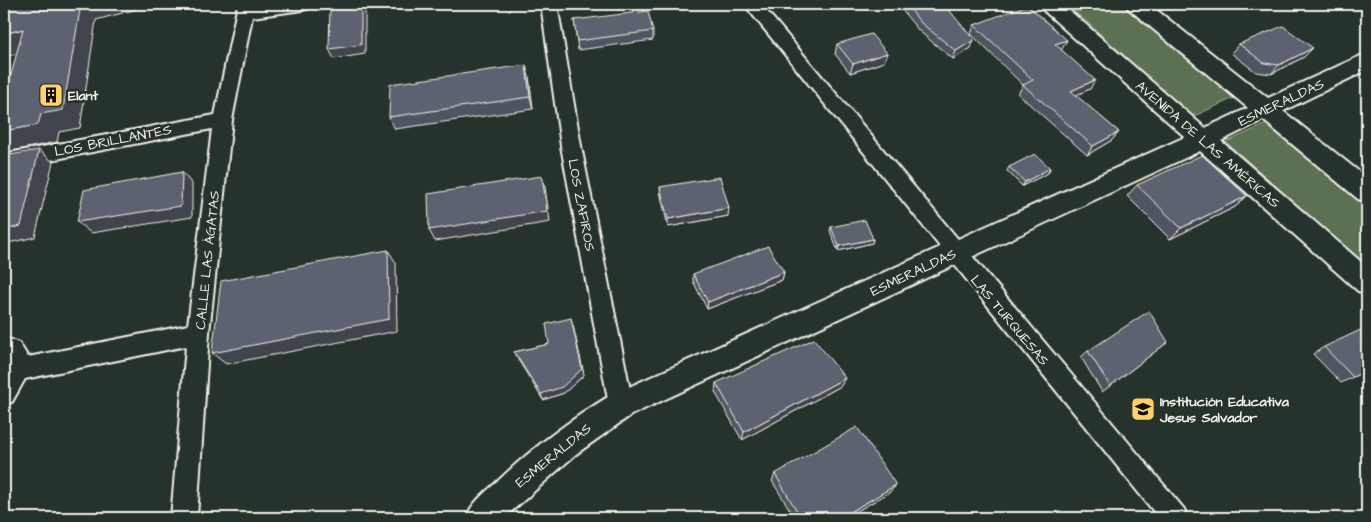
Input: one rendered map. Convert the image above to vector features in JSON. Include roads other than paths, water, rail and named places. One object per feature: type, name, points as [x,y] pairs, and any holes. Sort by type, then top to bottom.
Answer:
[{"type":"street","points":[[245,8],[303,4]]},
{"type":"street","name":"LOS ZAFIROS","points":[[549,4],[571,146],[621,405]]},
{"type":"street","name":"LAS TURQUESAS","points":[[752,4],[1175,518]]},
{"type":"street","name":"AVENIDA DE LAS AMÉRICAS","points":[[1049,4],[1367,284]]},
{"type":"street","points":[[1136,4],[1367,192]]},
{"type":"street","name":"CALLE LAS ÁGATAS","points":[[184,518],[198,333],[223,120],[245,8]]},
{"type":"street","name":"ESMERALDAS","points":[[482,518],[537,465],[584,427],[621,405],[1203,139],[1367,61]]},
{"type":"street","name":"LOS BRILLANTES","points":[[4,161],[223,120]]},
{"type":"street","points":[[18,370],[198,333]]},
{"type":"street","points":[[4,347],[14,352],[18,360],[18,370],[14,381],[4,394]]},
{"type":"place","name":"Elant","points":[[51,95]]},
{"type":"place","name":"Institución Educativa Jesus Salvador","points":[[1143,409]]}]
